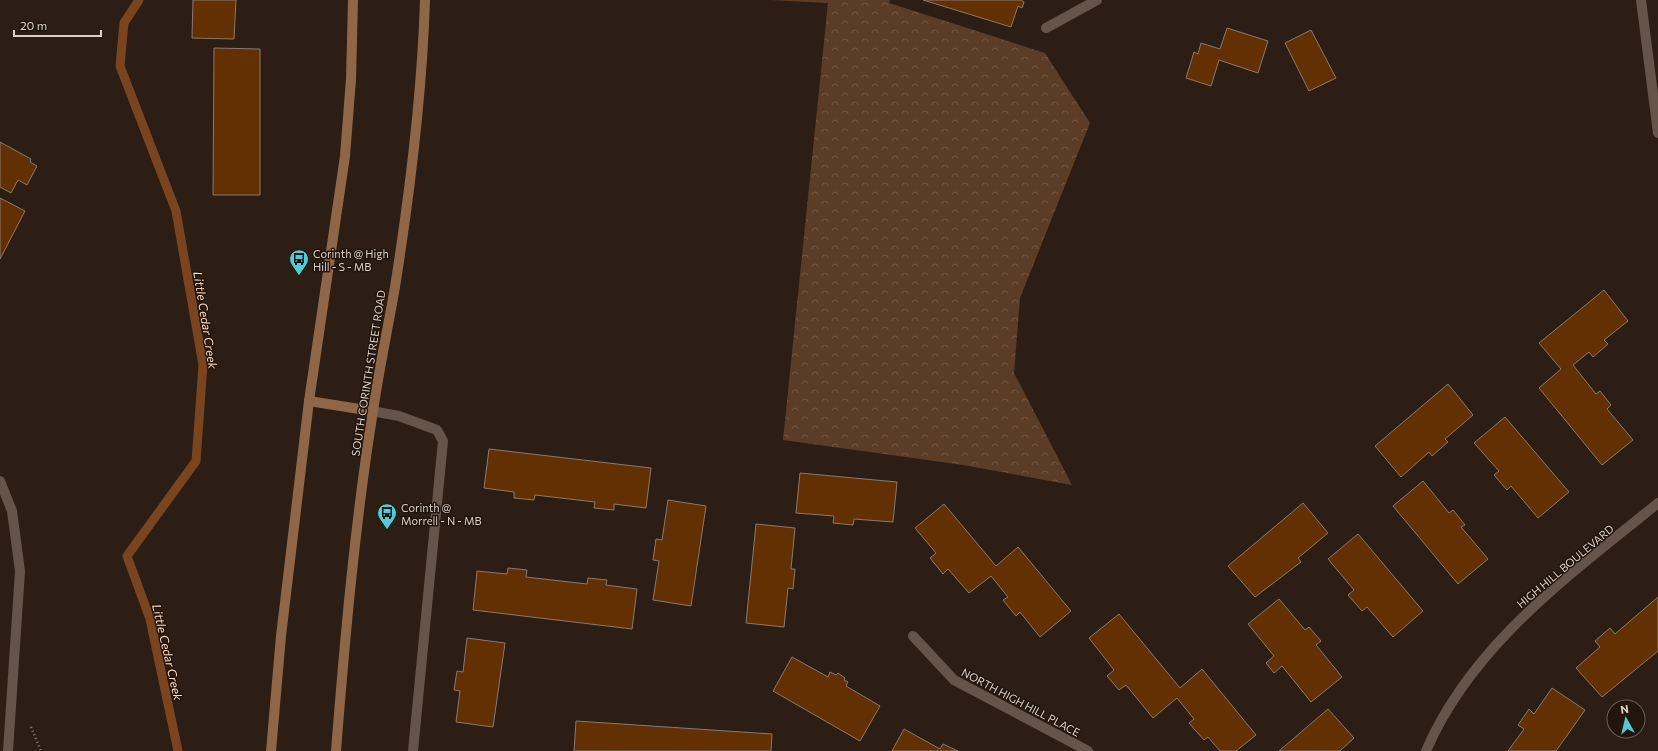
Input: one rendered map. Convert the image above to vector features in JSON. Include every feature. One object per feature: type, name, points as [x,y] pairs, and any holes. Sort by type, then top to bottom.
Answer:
[{"type":"main road","points":[[271,751],[281,636],[309,401],[345,156],[351,79],[353,0]]},
{"type":"main road","name":"SOUTH CORINTH STREET ROAD","points":[[336,751],[353,562],[372,411],[395,287],[412,166],[424,41],[425,0]]},
{"type":"main road","points":[[309,401],[372,411]]},
{"type":"street","points":[[1046,28],[1097,0]]},
{"type":"street","points":[[1641,0],[1658,133]]},
{"type":"street","points":[[372,411],[399,416],[437,430],[443,441],[413,751]]},
{"type":"street","points":[[0,481],[12,511],[20,571],[8,751]]},
{"type":"street","name":"HIGH HILL BOULEVARD","points":[[1426,751],[1459,690],[1486,656],[1538,601],[1658,503]]},
{"type":"street","name":"NORTH HIGH HILL PLACE","points":[[912,636],[954,680],[1088,751]]},
{"type":"green space","points":[[770,0],[890,0],[889,3],[1045,53],[1090,123],[1020,298],[1014,373],[1072,485],[963,465],[783,440],[828,3]]},
{"type":"building","points":[[193,0],[236,0],[234,39],[192,38]]},
{"type":"building","points":[[923,0],[1021,0],[1024,2],[1022,8],[1018,6],[1011,27]]},
{"type":"building","points":[[1227,28],[1268,41],[1258,73],[1219,60],[1211,86],[1186,78],[1194,52],[1198,54],[1201,43],[1220,49]]},
{"type":"building","points":[[1311,30],[1336,78],[1309,91],[1285,43]]},
{"type":"building","points":[[214,48],[260,49],[260,195],[213,195]]},
{"type":"building","points":[[0,142],[31,159],[30,162],[37,166],[27,185],[18,180],[11,193],[0,187]]},
{"type":"building","points":[[0,198],[25,211],[0,259]]},
{"type":"building","points":[[1604,290],[1628,321],[1604,340],[1608,344],[1593,357],[1589,352],[1573,365],[1596,394],[1600,391],[1611,405],[1607,409],[1633,440],[1602,465],[1539,388],[1561,369],[1539,343]]},
{"type":"building","points":[[1448,384],[1473,415],[1445,439],[1448,442],[1432,456],[1429,452],[1401,477],[1375,446]]},
{"type":"building","points":[[1505,417],[1569,492],[1538,518],[1511,486],[1507,490],[1494,475],[1499,471],[1474,443]]},
{"type":"building","points":[[489,449],[651,468],[646,508],[614,504],[614,510],[594,508],[595,502],[535,495],[534,500],[514,498],[514,492],[484,488]]},
{"type":"building","points":[[800,473],[897,482],[893,522],[854,519],[853,525],[833,523],[834,516],[796,513]]},
{"type":"building","points":[[1423,481],[1449,513],[1453,510],[1465,525],[1461,527],[1488,559],[1458,584],[1393,506]]},
{"type":"building","points":[[668,500],[706,506],[691,606],[653,600],[659,561],[653,560],[656,539],[662,540]]},
{"type":"building","points":[[1303,503],[1328,533],[1298,558],[1301,562],[1255,597],[1228,566]]},
{"type":"building","points":[[944,504],[996,566],[1018,547],[1071,611],[1040,637],[1020,612],[1016,616],[1003,600],[1008,597],[991,576],[969,593],[948,569],[943,574],[930,558],[936,553],[915,528]]},
{"type":"building","points":[[756,524],[795,528],[791,569],[795,569],[793,589],[788,588],[784,627],[746,623]]},
{"type":"building","points":[[1358,534],[1423,611],[1393,637],[1367,607],[1362,611],[1348,595],[1354,590],[1328,559]]},
{"type":"building","points":[[508,568],[527,570],[526,577],[587,584],[588,578],[607,580],[606,585],[637,589],[632,629],[473,610],[477,571],[507,574]]},
{"type":"building","points":[[1658,597],[1658,651],[1602,697],[1576,668],[1600,647],[1595,641],[1610,628],[1615,634]]},
{"type":"building","points":[[1279,599],[1305,630],[1309,627],[1321,641],[1316,645],[1342,677],[1311,702],[1282,666],[1274,673],[1266,663],[1274,656],[1248,624]]},
{"type":"building","points":[[1119,614],[1180,688],[1202,669],[1256,735],[1236,751],[1220,751],[1208,737],[1204,740],[1189,723],[1194,719],[1177,698],[1153,718],[1126,685],[1119,690],[1107,676],[1114,670],[1089,638]]},
{"type":"building","points":[[467,638],[505,643],[493,727],[456,722],[460,691],[454,690],[457,671],[463,672]]},
{"type":"building","points":[[792,657],[828,677],[830,672],[836,675],[838,673],[848,682],[846,686],[880,706],[860,741],[773,691]]},
{"type":"building","points":[[1552,688],[1585,710],[1556,751],[1508,751],[1524,729],[1518,725],[1529,709],[1534,714]]},
{"type":"building","points":[[1328,709],[1354,738],[1340,751],[1279,751]]},
{"type":"building","points":[[576,721],[772,734],[771,751],[574,751]]},
{"type":"building","points":[[904,729],[940,749],[943,744],[958,751],[892,751]]},
{"type":"waterway","name":"Little Cedar Creek","points":[[139,0],[124,23],[120,66],[176,211],[203,365],[196,461],[127,556],[150,619],[178,751]]},
{"type":"place","name":"Corinth @ High Hill - S - MB","points":[[299,276]]},
{"type":"place","name":"Corinth @ Morrell - N - MB","points":[[387,530]]}]
